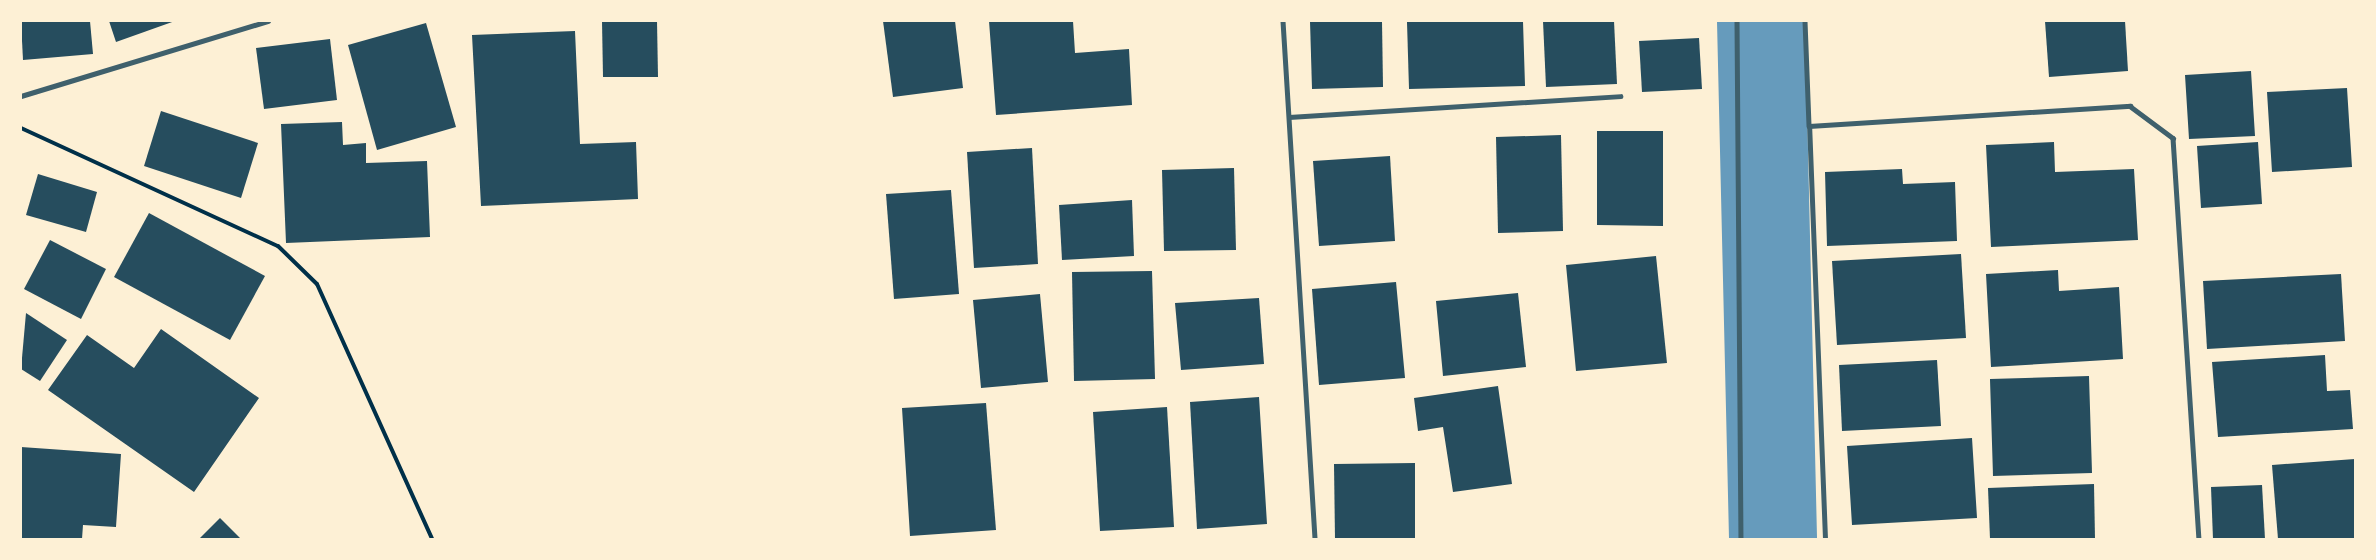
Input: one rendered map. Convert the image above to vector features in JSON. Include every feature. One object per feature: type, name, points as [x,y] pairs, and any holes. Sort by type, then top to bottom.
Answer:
[{"type":"lane","points":[[21,96],[268,21]]},
{"type":"lane","points":[[1283,21],[1315,539]]},
{"type":"lane","points":[[1737,21],[1741,539]]},
{"type":"lane","points":[[1805,21],[1825,539]]},
{"type":"lane","points":[[1289,117],[1620,96]]},
{"type":"lane","points":[[1809,126],[2130,106],[2173,138],[2199,539]]},
{"type":"path","points":[[21,128],[278,246],[317,284],[432,539]]},
{"type":"building","points":[[21,21],[90,21],[93,54],[23,60]]},
{"type":"building","points":[[109,21],[175,21],[116,42]]},
{"type":"building","points":[[602,21],[657,21],[658,77],[603,77]]},
{"type":"building","points":[[883,21],[955,21],[963,88],[893,97]]},
{"type":"building","points":[[989,21],[1073,21],[1075,53],[1129,49],[1132,105],[996,115]]},
{"type":"building","points":[[1310,21],[1382,21],[1383,87],[1312,89]]},
{"type":"building","points":[[1523,21],[1525,86],[1409,89],[1407,22]]},
{"type":"building","points":[[1543,21],[1614,21],[1617,84],[1546,87]]},
{"type":"building","points":[[2045,21],[2125,21],[2128,71],[2049,77]]},
{"type":"building","points":[[426,23],[456,127],[377,150],[348,45]]},
{"type":"building","points":[[575,31],[580,144],[636,142],[638,199],[481,206],[472,35]]},
{"type":"building","points":[[1699,38],[1702,89],[1642,92],[1639,41]]},
{"type":"building","points":[[330,39],[337,100],[264,109],[256,48]]},
{"type":"building","points":[[2251,71],[2255,136],[2189,139],[2185,75]]},
{"type":"building","points":[[2347,88],[2352,167],[2272,172],[2267,92]]},
{"type":"building","points":[[161,111],[258,143],[241,198],[144,166]]},
{"type":"building","points":[[342,122],[343,145],[366,143],[366,163],[427,161],[430,237],[286,243],[281,124]]},
{"type":"building","points":[[1597,131],[1663,131],[1663,226],[1597,225]]},
{"type":"building","points":[[1561,135],[1563,231],[1498,233],[1496,137]]},
{"type":"building","points":[[2054,142],[2055,172],[2134,169],[2138,240],[1991,247],[1986,145]]},
{"type":"building","points":[[2258,142],[2262,204],[2201,208],[2197,146]]},
{"type":"building","points":[[1032,148],[1038,264],[974,268],[967,152]]},
{"type":"building","points":[[1390,156],[1395,241],[1319,246],[1313,161]]},
{"type":"building","points":[[1234,168],[1236,250],[1164,251],[1162,170]]},
{"type":"building","points":[[1902,169],[1903,184],[1955,182],[1957,241],[1827,246],[1825,172]]},
{"type":"building","points":[[38,174],[97,192],[86,232],[26,215]]},
{"type":"building","points":[[951,190],[959,294],[894,299],[886,194]]},
{"type":"building","points":[[1132,200],[1134,256],[1062,260],[1059,205]]},
{"type":"building","points":[[149,213],[265,276],[230,340],[114,277]]},
{"type":"building","points":[[50,240],[106,269],[81,319],[24,289]]},
{"type":"building","points":[[1961,254],[1966,338],[1837,345],[1832,261]]},
{"type":"building","points":[[1656,256],[1667,363],[1576,371],[1566,265]]},
{"type":"building","points":[[2058,270],[2059,291],[2119,287],[2123,359],[1991,367],[1986,274]]},
{"type":"building","points":[[1152,271],[1155,379],[1074,381],[1072,272]]},
{"type":"building","points":[[2341,274],[2345,341],[2207,349],[2203,281]]},
{"type":"building","points":[[1396,282],[1405,378],[1319,385],[1312,289]]},
{"type":"building","points":[[1518,293],[1526,367],[1443,376],[1436,301]]},
{"type":"building","points":[[1040,294],[1048,382],[981,388],[973,300]]},
{"type":"building","points":[[1259,298],[1264,364],[1181,370],[1175,303]]},
{"type":"building","points":[[26,313],[67,340],[40,381],[21,369]]},
{"type":"building","points":[[161,329],[259,398],[194,492],[48,390],[87,335],[134,368]]},
{"type":"building","points":[[2325,355],[2327,391],[2350,390],[2353,429],[2218,437],[2212,362]]},
{"type":"building","points":[[1937,360],[1941,426],[1842,431],[1839,365]]},
{"type":"building","points":[[2089,376],[2092,473],[1993,476],[1990,379]]},
{"type":"building","points":[[1498,386],[1512,484],[1453,492],[1443,427],[1418,431],[1414,398]]},
{"type":"building","points":[[1259,397],[1267,524],[1197,529],[1190,402]]},
{"type":"building","points":[[986,403],[996,530],[910,536],[902,408]]},
{"type":"building","points":[[1167,407],[1174,527],[1100,531],[1093,412]]},
{"type":"building","points":[[1972,438],[1977,518],[1852,525],[1847,446]]},
{"type":"building","points":[[21,447],[121,454],[116,527],[83,525],[82,539],[21,539]]},
{"type":"building","points":[[2355,459],[2355,539],[2278,539],[2272,465]]},
{"type":"building","points":[[1415,463],[1415,539],[1335,539],[1334,464]]},
{"type":"building","points":[[2094,484],[2095,539],[1990,539],[1988,488]]},
{"type":"building","points":[[2262,485],[2265,539],[2213,539],[2211,487]]},
{"type":"building","points":[[220,518],[241,539],[199,539]]},
{"type":"waterway","points":[[1761,21],[1773,539]]}]
